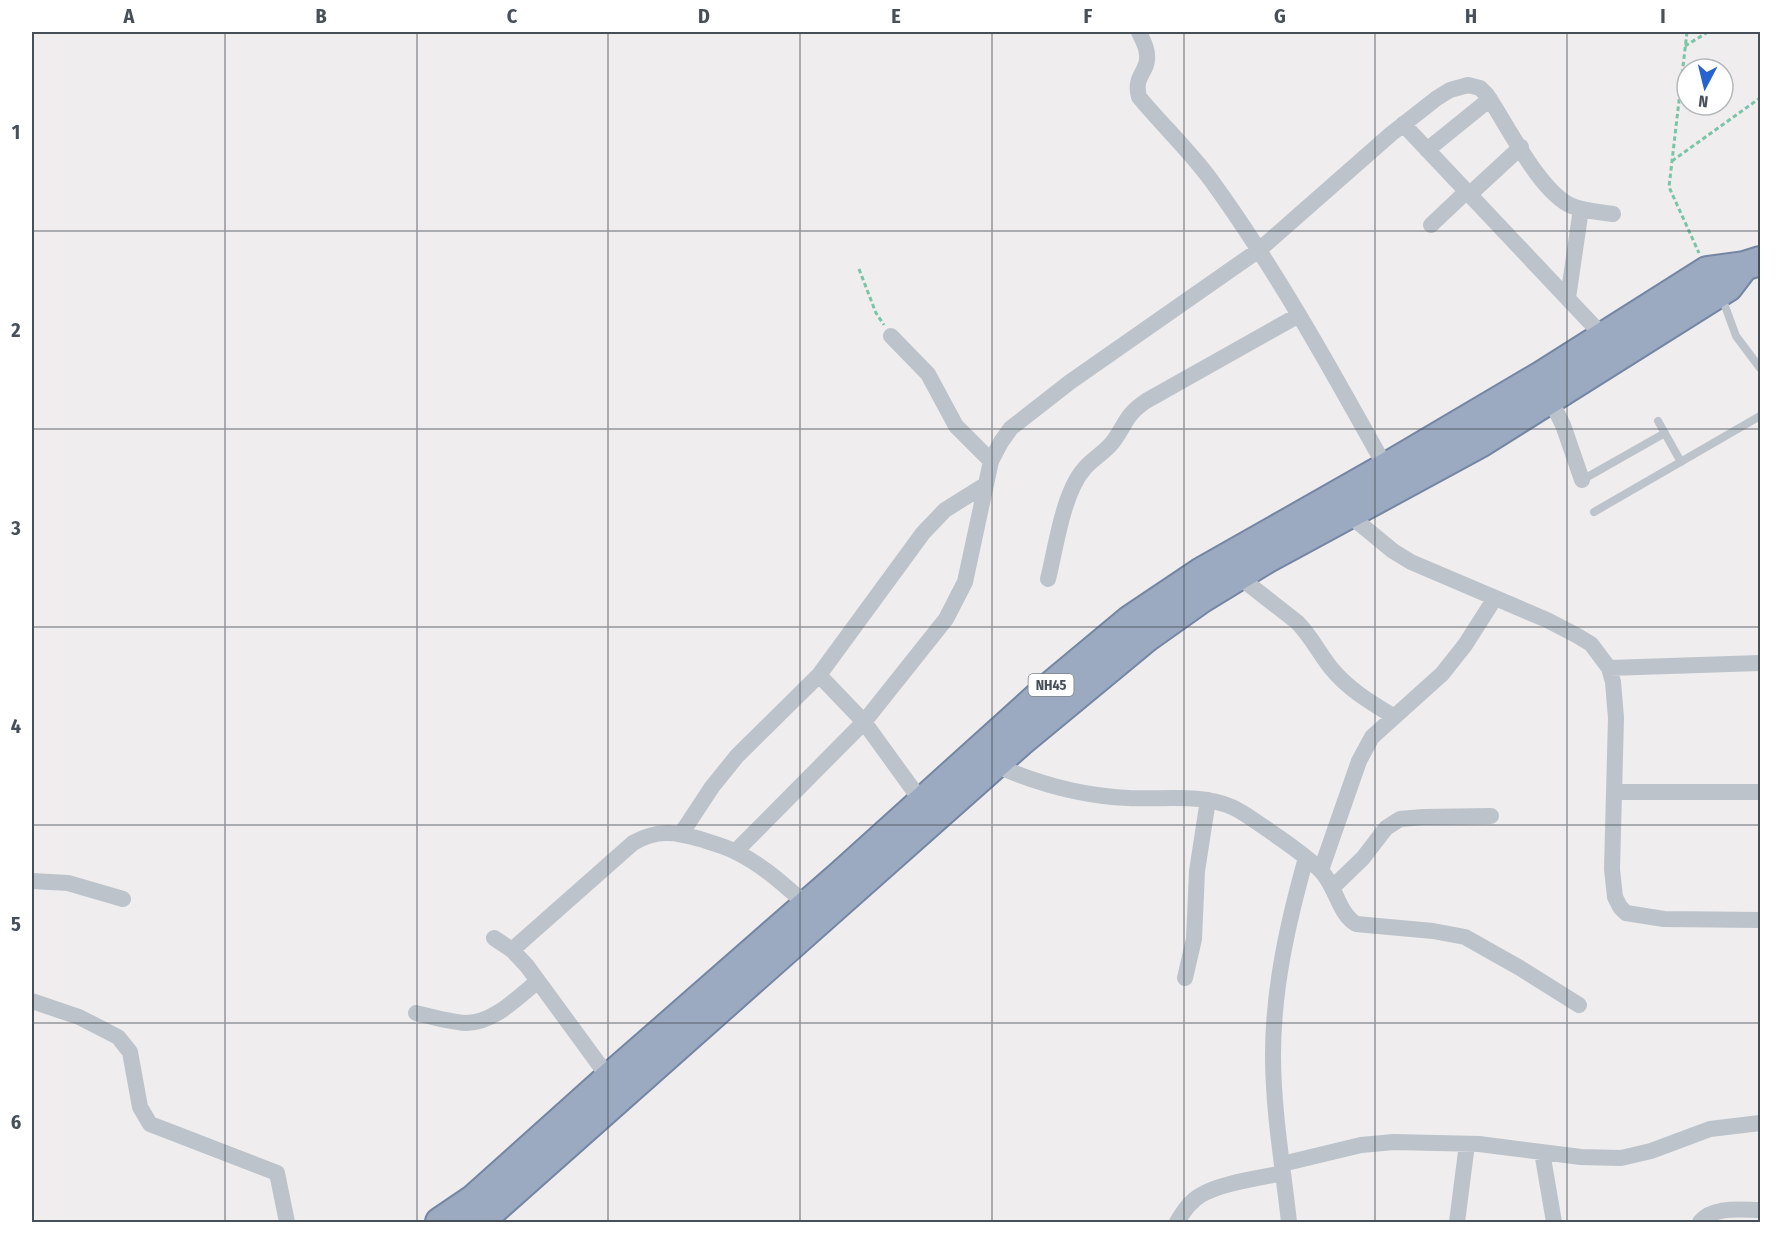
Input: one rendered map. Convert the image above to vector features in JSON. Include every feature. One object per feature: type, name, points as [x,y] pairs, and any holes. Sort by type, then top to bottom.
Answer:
[{"type":"highway","name":"NH45","points":[[440,1222],[474,1199],[807,905],[1054,682],[1130,620],[1200,573],[1386,468],[1604,337],[1752,263]]},
{"type":"highway","name":"NH45","points":[[479,1222],[995,765],[1147,637],[1238,576],[1480,443],[1550,399],[1714,281]]},
{"type":"street","points":[[1139,32],[1148,57],[1138,77],[1139,97],[1197,163],[1259,250],[1299,315],[1386,468]]},
{"type":"street","points":[[736,852],[864,722],[927,645],[957,600],[965,582],[991,461],[1000,441],[1011,428],[1032,410],[1259,250],[1403,124],[1437,98],[1461,86],[1479,88],[1490,99],[1554,194],[1571,206],[1613,214]]},
{"type":"street","points":[[1427,150],[1490,99]]},
{"type":"street","points":[[1403,124],[1604,337]]},
{"type":"street","points":[[1431,225],[1521,147]]},
{"type":"street","points":[[1568,298],[1581,209]]},
{"type":"street","points":[[1048,579],[1066,506],[1076,479],[1085,467],[1111,444],[1128,415],[1146,401],[1299,315]]},
{"type":"street","points":[[891,336],[928,374],[956,426],[991,461]]},
{"type":"street","points":[[1550,399],[1563,425],[1582,480]]},
{"type":"street","points":[[681,834],[712,787],[737,756],[819,675],[923,533],[945,510],[985,485]]},
{"type":"street","points":[[1348,514],[1411,562],[1546,620],[1583,639],[1600,654],[1609,668],[1613,682],[1616,718],[1613,885],[1620,907],[1626,913],[1664,920],[1761,920]]},
{"type":"street","points":[[1238,576],[1298,622],[1332,669],[1349,687],[1393,716]]},
{"type":"street","points":[[1321,870],[1365,747],[1393,716],[1430,686],[1454,660],[1496,598]]},
{"type":"street","points":[[1609,668],[1761,663]]},
{"type":"street","points":[[819,675],[864,722],[922,802]]},
{"type":"street","points":[[995,765],[1046,785],[1085,794],[1127,798],[1208,800],[1233,807],[1321,870],[1333,887],[1346,916],[1356,924],[1433,931],[1465,938],[1520,968],[1579,1005]]},
{"type":"street","points":[[1614,792],[1761,792]]},
{"type":"street","points":[[1185,978],[1194,939],[1197,871],[1208,800]]},
{"type":"street","points":[[1333,887],[1363,858],[1386,828],[1400,819],[1491,816]]},
{"type":"street","points":[[512,950],[633,843],[657,832],[681,834],[736,852],[770,873],[807,905]]},
{"type":"street","points":[[1289,1222],[1274,1080],[1274,1027],[1282,957],[1306,858]]},
{"type":"street","points":[[32,881],[68,883],[123,899]]},
{"type":"street","points":[[494,938],[512,950],[538,981],[609,1078]]},
{"type":"street","points":[[416,1013],[466,1023],[478,1022],[499,1011],[538,981]]},
{"type":"street","points":[[32,1001],[79,1017],[118,1037],[130,1052],[140,1107],[150,1124],[277,1173],[287,1222]]},
{"type":"street","points":[[1181,1221],[1196,1198],[1209,1191],[1361,1145],[1403,1142],[1467,1144],[1581,1157],[1621,1158],[1651,1151],[1710,1129],[1761,1123]]},
{"type":"street","points":[[1457,1222],[1467,1144]]},
{"type":"street","points":[[1542,1152],[1554,1222]]},
{"type":"street","points":[[1700,1222],[1708,1215],[1718,1212],[1761,1210]]},
{"type":"lane","points":[[1714,281],[1736,336],[1761,368]]},
{"type":"lane","points":[[1594,512],[1761,416]]},
{"type":"lane","points":[[1658,421],[1681,462]]},
{"type":"lane","points":[[1582,480],[1665,433]]},
{"type":"path","points":[[1687,32],[1669,187],[1714,281]]},
{"type":"path","points":[[1685,46],[1708,32]]},
{"type":"path","points":[[1672,161],[1761,98]]},
{"type":"path","points":[[859,269],[876,314],[891,336]]}]
